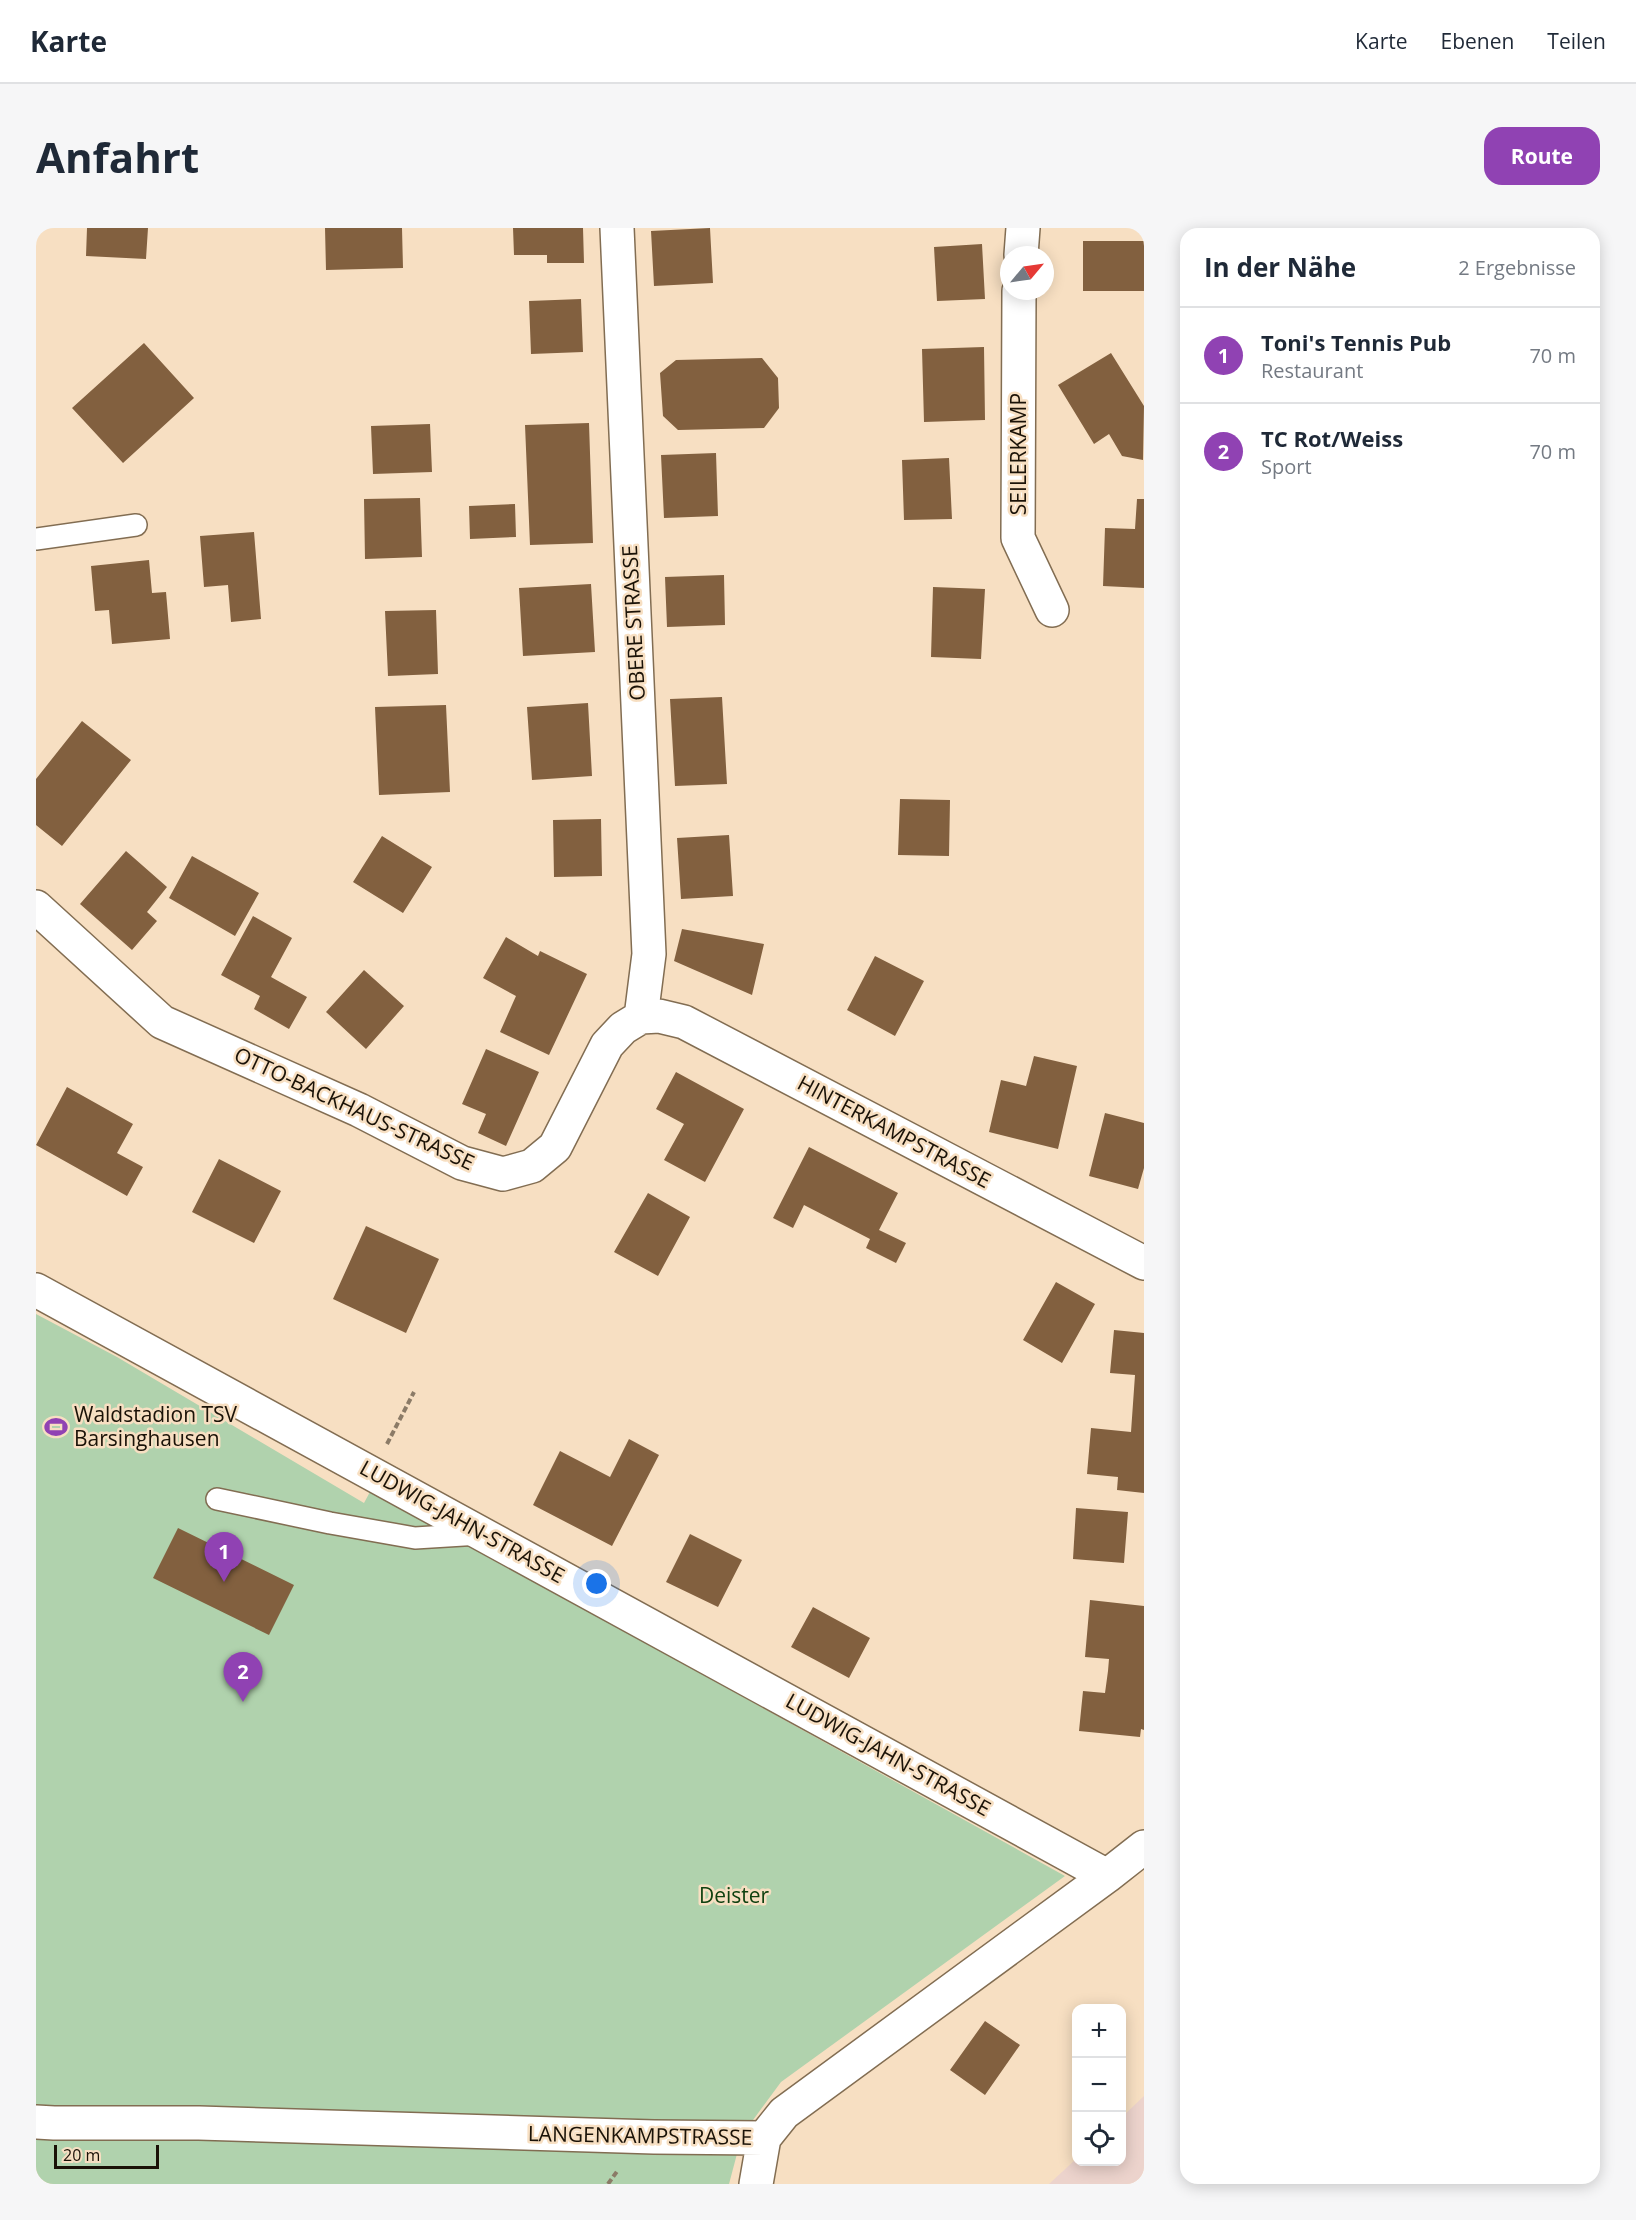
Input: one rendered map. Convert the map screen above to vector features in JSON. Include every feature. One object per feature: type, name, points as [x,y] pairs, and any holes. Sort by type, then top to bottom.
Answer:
[{"type":"street","name":"OBERE STRASSE","points":[[617,228],[649,954],[641,1017]]},
{"type":"street","points":[[1022,246],[1023,228]]},
{"type":"street","name":"SEILERKAMP","points":[[1019,300],[1018,538],[1052,610]]},
{"type":"street","name":"OTTO-BACKHAUS-STRASSE","points":[[36,907],[162,1022],[359,1110],[462,1163],[502,1174],[532,1166],[555,1147],[607,1045],[623,1028],[641,1017]]},
{"type":"street","name":"HINTERKAMPSTRASSE","points":[[641,1017],[659,1016],[684,1022],[1144,1263]]},
{"type":"street","name":"LUDWIG-JAHN-STRASSE","points":[[36,1290],[1107,1876]]},
{"type":"street","name":"LANGENKAMPSTRASSE","points":[[36,2122],[199,2123],[764,2139],[784,2113],[1144,1847]]},
{"type":"street","points":[[756,2184],[764,2139]]},
{"type":"lane","points":[[36,539],[136,525]]},
{"type":"lane","points":[[216,1499],[415,1538],[483,1533]]},
{"type":"path","points":[[372,1473],[414,1392]]},
{"type":"shaded area","points":[[1144,2096],[1144,2184],[1049,2184],[1072,2163],[1072,2166],[1126,2166],[1126,2113]]},
{"type":"green space","name":"Deister","points":[[36,1314],[117,1357],[364,1503],[371,1490],[1065,1876],[781,2082],[742,2135],[729,2184],[36,2184]]},
{"type":"building","points":[[87,228],[148,228],[146,259],[86,256]]},
{"type":"building","points":[[325,228],[402,228],[403,268],[326,270]]},
{"type":"building","points":[[513,228],[583,228],[584,263],[547,263],[547,255],[514,255]]},
{"type":"building","points":[[710,228],[713,283],[654,286],[651,231]]},
{"type":"building","points":[[1083,241],[1144,241],[1144,291],[1083,291]]},
{"type":"building","points":[[982,244],[985,299],[937,301],[934,247]]},
{"type":"building","points":[[581,299],[583,352],[531,354],[529,301]]},
{"type":"building","points":[[144,343],[194,398],[123,463],[72,408]]},
{"type":"building","points":[[984,347],[985,420],[924,422],[922,349]]},
{"type":"building","points":[[1111,353],[1144,406],[1143,460],[1122,456],[1109,434],[1094,444],[1058,385]]},
{"type":"building","points":[[762,358],[778,378],[779,408],[764,428],[678,430],[663,416],[660,373],[676,360]]},
{"type":"building","points":[[589,423],[593,543],[530,545],[525,425]]},
{"type":"building","points":[[430,424],[432,472],[373,474],[371,426]]},
{"type":"building","points":[[716,453],[718,516],[664,518],[661,455]]},
{"type":"building","points":[[949,458],[952,519],[904,520],[902,460]]},
{"type":"building","points":[[420,498],[422,557],[365,559],[364,499]]},
{"type":"building","points":[[1137,499],[1144,499],[1144,588],[1103,586],[1105,528],[1135,529]]},
{"type":"building","points":[[515,504],[516,537],[470,539],[469,506]]},
{"type":"building","points":[[254,532],[261,619],[231,622],[228,585],[204,587],[200,536]]},
{"type":"building","points":[[149,560],[152,593],[166,592],[170,639],[112,644],[109,610],[95,611],[91,566]]},
{"type":"building","points":[[724,575],[725,625],[667,627],[665,577]]},
{"type":"building","points":[[591,584],[595,652],[523,656],[519,588]]},
{"type":"building","points":[[933,587],[985,589],[981,659],[931,657]]},
{"type":"building","points":[[436,610],[438,674],[388,676],[385,611]]},
{"type":"building","points":[[722,697],[727,784],[675,786],[670,699]]},
{"type":"building","points":[[588,703],[592,776],[532,780],[527,707]]},
{"type":"building","points":[[446,705],[450,792],[379,795],[375,707]]},
{"type":"building","points":[[82,721],[131,760],[62,846],[36,825],[36,779]]},
{"type":"building","points":[[900,799],[950,800],[949,856],[898,855]]},
{"type":"building","points":[[601,819],[602,876],[554,877],[553,820]]},
{"type":"building","points":[[729,835],[733,896],[681,899],[677,838]]},
{"type":"building","points":[[382,836],[432,867],[403,913],[353,882]]},
{"type":"building","points":[[126,851],[167,887],[147,912],[157,921],[132,950],[80,904]]},
{"type":"building","points":[[192,856],[259,893],[235,936],[169,898]]},
{"type":"building","points":[[253,916],[292,938],[271,977],[307,997],[289,1029],[254,1009],[260,996],[221,975]]},
{"type":"building","points":[[682,929],[764,944],[752,995],[674,961]]},
{"type":"building","points":[[506,937],[538,956],[540,951],[587,974],[549,1055],[500,1032],[516,996],[483,978]]},
{"type":"building","points":[[875,956],[924,981],[895,1036],[847,1010]]},
{"type":"building","points":[[364,970],[404,1006],[366,1049],[326,1012]]},
{"type":"building","points":[[486,1049],[539,1072],[506,1146],[478,1133],[486,1114],[462,1104]]},
{"type":"building","points":[[1034,1056],[1077,1066],[1058,1149],[989,1132],[1001,1080],[1026,1086]]},
{"type":"building","points":[[676,1072],[744,1109],[705,1182],[664,1160],[684,1124],[656,1109]]},
{"type":"building","points":[[67,1087],[133,1124],[117,1153],[143,1167],[127,1196],[36,1145]]},
{"type":"building","points":[[1105,1113],[1144,1123],[1144,1168],[1138,1189],[1089,1176]]},
{"type":"building","points":[[809,1147],[898,1193],[879,1230],[906,1243],[896,1263],[866,1248],[870,1239],[804,1205],[793,1228],[773,1218]]},
{"type":"building","points":[[219,1159],[281,1191],[254,1243],[192,1212]]},
{"type":"building","points":[[648,1193],[690,1217],[658,1276],[614,1252]]},
{"type":"building","points":[[366,1226],[439,1259],[406,1333],[333,1299]]},
{"type":"building","points":[[1056,1282],[1095,1304],[1062,1363],[1023,1340]]},
{"type":"building","points":[[1114,1330],[1144,1333],[1144,1493],[1117,1490],[1118,1477],[1087,1474],[1091,1428],[1131,1432],[1135,1375],[1110,1373]]},
{"type":"building","points":[[629,1439],[659,1455],[612,1546],[533,1505],[560,1451],[610,1477]]},
{"type":"building","points":[[1076,1508],[1128,1512],[1124,1563],[1073,1559]]},
{"type":"building","points":[[178,1528],[294,1585],[269,1635],[153,1578]]},
{"type":"building","points":[[690,1534],[742,1560],[718,1607],[666,1582]]},
{"type":"building","points":[[1090,1600],[1144,1606],[1144,1730],[1141,1729],[1140,1737],[1079,1731],[1083,1691],[1105,1693],[1108,1671],[1109,1659],[1085,1657]]},
{"type":"building","points":[[813,1607],[870,1638],[849,1678],[791,1647]]},
{"type":"building","points":[[985,2021],[1020,2045],[985,2095],[950,2070]]},
{"type":"place","name":"Waldstadion TSV Barsinghausen","points":[[56,1427]]},
{"type":"place","name":"Toni's Tennis Pub","points":[[224,1582]]},
{"type":"place","name":"TC Rot/Weiss","points":[[243,1702]]}]
